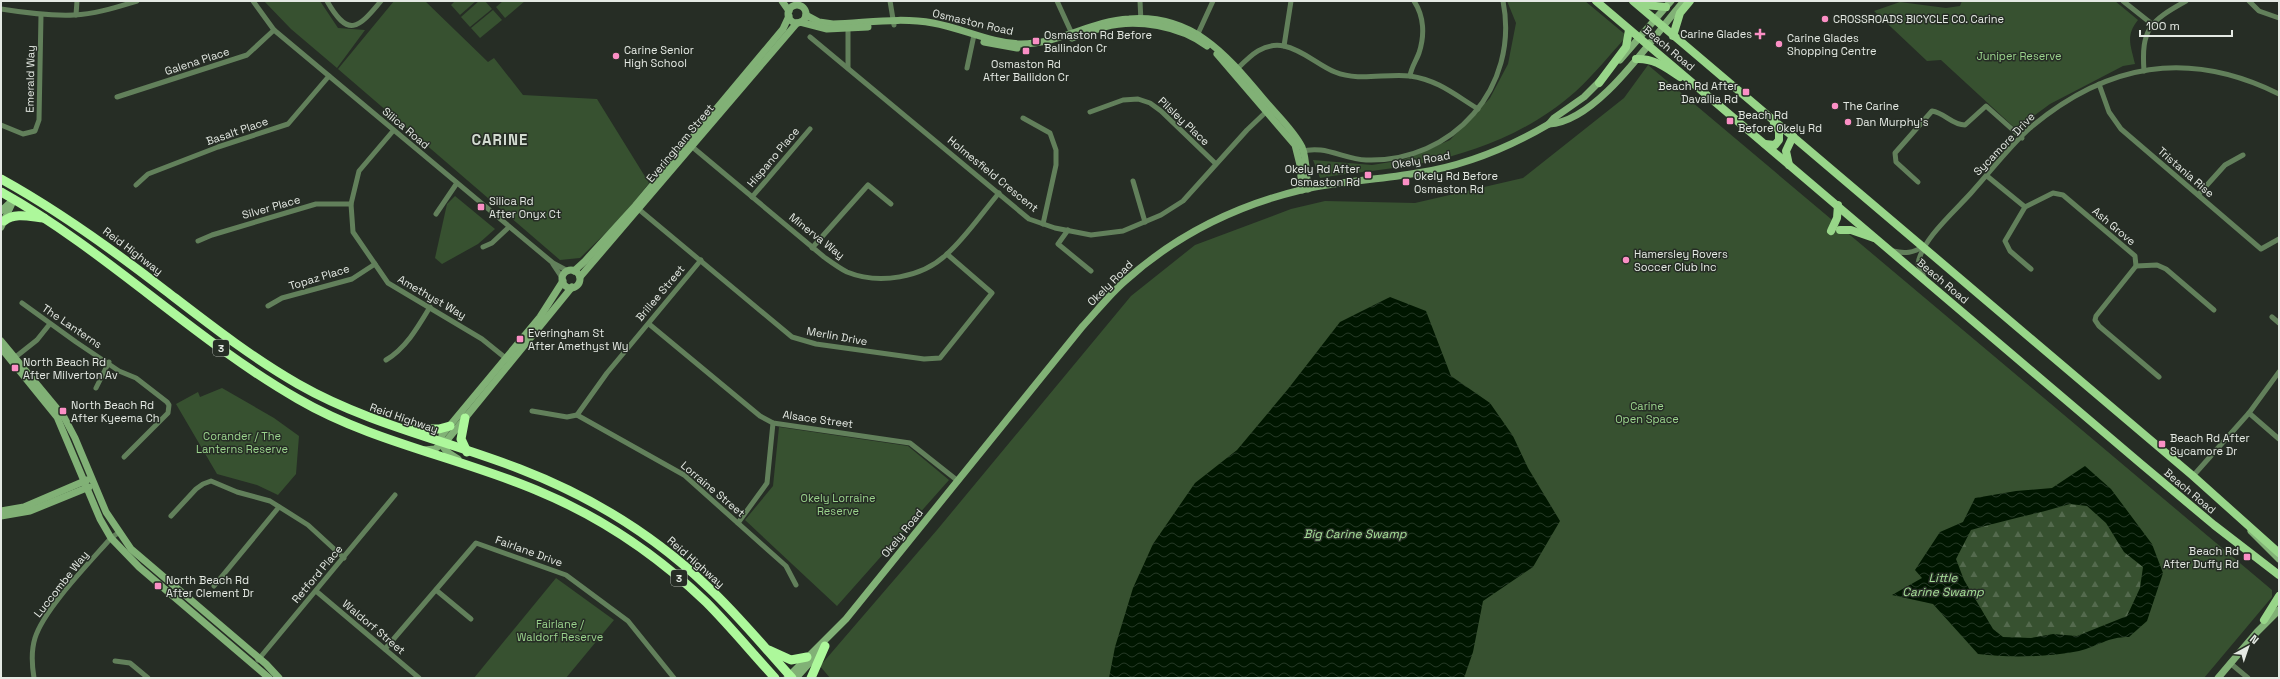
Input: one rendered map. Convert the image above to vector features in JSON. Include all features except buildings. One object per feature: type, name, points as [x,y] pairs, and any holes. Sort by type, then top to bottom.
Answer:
[{"type":"highway","name":"Reid Highway","points":[[1,179],[45,204],[104,244],[237,345],[269,367],[329,401],[395,429],[443,441],[466,452],[518,469],[570,491],[641,532],[671,554],[708,588],[765,647],[791,677]]},
{"type":"highway","points":[[1,185],[14,199],[45,204]]},
{"type":"highway","name":"3","points":[[1,192],[47,219],[100,256],[249,369],[300,401],[351,425],[537,490],[613,529],[666,567],[693,590],[775,678]]},
{"type":"highway","points":[[3,224],[11,217],[18,216],[47,219]]},
{"type":"highway","points":[[465,418],[461,436],[466,452]]},
{"type":"highway","points":[[395,429],[439,429],[450,426]]},
{"type":"highway","points":[[811,678],[825,646]]},
{"type":"highway","points":[[765,647],[791,660],[807,657]]},
{"type":"main road","points":[[782,1],[791,20],[799,23],[806,14],[803,7],[793,3],[789,13]]},
{"type":"main road","name":"Beach Road","points":[[1596,1],[2214,525],[2279,575]]},
{"type":"main road","name":"Beach Road","points":[[1633,1],[1662,27],[1924,246],[2193,476],[2279,553]]},
{"type":"main road","points":[[1640,1],[1645,5],[1669,4]]},
{"type":"main road","name":"Okely Road","points":[[1549,124],[1556,124],[1594,104],[1636,59],[1684,1]]},
{"type":"main road","points":[[1673,36],[1680,13],[1690,1]]},
{"type":"main road","name":"Okely Road","points":[[791,677],[807,657],[831,635],[913,538],[1082,327],[1124,282],[1153,257],[1218,218],[1245,207],[1305,189],[1418,173],[1465,162],[1500,149],[1549,124],[1554,118],[1568,109],[1599,83],[1669,4]]},
{"type":"main road","name":"Everingham Street","points":[[443,441],[450,426],[572,287],[579,283],[580,278],[690,145],[783,29],[789,13]]},
{"type":"main road","name":"Osmaston Road","points":[[806,14],[819,22],[848,26]]},
{"type":"main road","name":"Osmaston Road","points":[[799,23],[819,28],[893,23],[931,27],[974,37],[997,46],[1026,48],[1044,46],[1073,35],[1106,26],[1141,21],[1197,36],[1236,70],[1269,110],[1300,152],[1305,189]]},
{"type":"main road","name":"Everingham Street","points":[[690,145],[799,23]]},
{"type":"main road","points":[[1599,83],[1626,47],[1630,30]]},
{"type":"main road","points":[[1636,59],[1646,59],[1659,63],[1715,102]]},
{"type":"main road","points":[[1765,144],[1775,145],[1780,138],[1779,131],[1768,115]]},
{"type":"main road","points":[[1789,165],[1786,151],[1793,136]]},
{"type":"main road","points":[[1,211],[14,199]]},
{"type":"main road","points":[[3,224],[14,199]]},
{"type":"main road","points":[[1831,231],[1836,218],[1838,205]]},
{"type":"main road","name":"Everingham Street","points":[[443,441],[465,418],[540,317],[563,280],[637,208]]},
{"type":"main road","points":[[1840,230],[1851,230],[1877,239]]},
{"type":"main road","points":[[571,271],[580,278]]},
{"type":"main road","points":[[563,280],[567,286],[572,287]]},
{"type":"main road","points":[[1,341],[57,416],[88,483],[100,520],[111,538],[139,567],[269,678]]},
{"type":"main road","points":[[1,348],[13,359]]},
{"type":"main road","points":[[420,450],[435,449],[443,441],[448,454],[468,465]]},
{"type":"main road","points":[[1,511],[24,507],[88,483]]},
{"type":"main road","points":[[1,516],[30,511],[88,483]]},
{"type":"main road","points":[[88,483],[118,533],[139,557],[259,658],[279,678]]},
{"type":"main road","points":[[2245,523],[2257,540],[2279,559]]},
{"type":"main road","points":[[2257,632],[2279,596]]},
{"type":"main road","points":[[2264,620],[2279,603]]},
{"type":"main road","points":[[2218,678],[2257,632],[2279,610]]},
{"type":"main road","name":"Okely Road","points":[[791,677],[825,646],[831,635]]},
{"type":"street","points":[[76,15],[77,1]]},
{"type":"street","points":[[1,9],[41,15],[76,15],[98,12],[137,1]]},
{"type":"street","name":"Silica Road","points":[[253,1],[274,30],[393,131],[553,263],[571,271]]},
{"type":"street","points":[[327,1],[337,19],[343,24],[350,26],[362,23],[381,1]]},
{"type":"street","points":[[890,1],[893,23]]},
{"type":"street","points":[[1057,1],[1073,35]]},
{"type":"street","points":[[1140,1],[1141,21]]},
{"type":"street","points":[[1197,36],[1213,1]]},
{"type":"street","points":[[1284,46],[1291,1]]},
{"type":"street","points":[[1410,76],[1419,52],[1423,29],[1421,13],[1414,1]]},
{"type":"street","points":[[1300,152],[1317,149],[1364,160],[1384,160],[1406,155],[1434,145],[1450,135],[1466,123],[1478,109],[1495,81],[1503,60],[1507,24],[1503,1]]},
{"type":"street","points":[[2123,1],[2152,24]]},
{"type":"street","points":[[2144,71],[2142,47],[2144,38],[2152,24],[2186,1]]},
{"type":"street","points":[[2249,1],[2259,11],[2279,18]]},
{"type":"street","name":"Emerald Way","points":[[1,125],[23,134],[35,131],[39,120],[41,15]]},
{"type":"street","points":[[848,26],[848,68]]},
{"type":"street","name":"Galena Place","points":[[117,97],[247,55],[274,30]]},
{"type":"street","name":"Holmesfield Crescent","points":[[810,37],[1029,219],[1068,230],[1097,234],[1123,231],[1161,215],[1183,201],[1216,164],[1269,110]]},
{"type":"street","points":[[967,68],[974,37]]},
{"type":"street","points":[[1236,70],[1253,54],[1262,48],[1284,46],[1309,56],[1335,72],[1350,76],[1410,76],[1436,82],[1478,109]]},
{"type":"street","name":"Sycamore Drive","points":[[1891,251],[1905,254],[1915,252],[1924,246],[2022,138],[2055,108],[2098,84],[2128,73],[2196,68],[2215,71],[2251,81],[2279,94]]},
{"type":"street","name":"Basalt Place","points":[[136,185],[148,174],[218,147],[288,124],[329,76]]},
{"type":"street","name":"Tristania Rise","points":[[2098,84],[2110,112],[2121,128],[2262,249],[2279,239]]},
{"type":"street","name":"Pilsley Place","points":[[1090,112],[1123,100],[1138,99],[1150,102],[1161,110],[1216,164]]},
{"type":"street","points":[[1918,182],[1896,162],[1895,153],[1932,111],[1940,112],[1958,125],[1965,125],[1986,106],[2022,138]]},
{"type":"street","points":[[1022,118],[1050,132],[1056,150],[1056,165],[1043,224]]},
{"type":"street","name":"Hispano Place","points":[[752,197],[810,129]]},
{"type":"street","name":"Amethyst Way","points":[[393,131],[359,171],[351,204],[353,232],[388,283],[482,339],[508,360]]},
{"type":"street","name":"Minerva Way","points":[[690,145],[812,248],[847,272],[876,279],[901,277],[920,270],[947,254],[998,193]]},
{"type":"street","points":[[2198,194],[2225,164],[2243,154]]},
{"type":"street","points":[[1986,176],[2025,207],[2005,241],[2010,251],[2031,269]]},
{"type":"street","points":[[1133,181],[1144,222]]},
{"type":"street","points":[[436,214],[457,183]]},
{"type":"street","points":[[812,248],[868,185],[891,204]]},
{"type":"street","name":"Ash Grove","points":[[2025,207],[2052,193],[2063,195],[2135,256],[2136,266]]},
{"type":"street","name":"Silver Place","points":[[198,241],[212,235],[316,204],[351,204]]},
{"type":"street","name":"Merlin Drive","points":[[637,208],[792,337],[816,344],[924,359],[940,358],[992,293],[947,254]]},
{"type":"street","points":[[483,247],[492,243],[509,227]]},
{"type":"street","points":[[1068,230],[1058,244],[1091,271]]},
{"type":"street","name":"Sycamore Drive","points":[[1924,246],[1918,264],[1929,283]]},
{"type":"street","name":"Brillee Street","points":[[577,415],[607,373],[701,260]]},
{"type":"street","name":"Silica Road","points":[[553,263],[563,280]]},
{"type":"street","name":"Topaz Place","points":[[268,306],[282,298],[352,279],[375,264]]},
{"type":"street","points":[[2159,376],[2099,326],[2095,320],[2096,316],[2136,266],[2157,265],[2166,269],[2214,310]]},
{"type":"street","name":"The Lanterns","points":[[22,303],[49,324],[109,362],[119,371],[136,378],[160,395],[169,406],[168,413],[163,420],[154,426],[124,458]]},
{"type":"street","points":[[386,360],[398,353],[417,329],[430,307]]},
{"type":"street","points":[[2272,317],[2279,323]]},
{"type":"street","points":[[13,359],[37,340],[49,324]]},
{"type":"street","name":"Alsace Street","points":[[648,324],[760,416],[773,423],[910,443],[958,481]]},
{"type":"street","points":[[96,388],[109,362]]},
{"type":"street","points":[[2193,476],[2249,413],[2279,372]]},
{"type":"street","points":[[532,411],[567,417],[577,415]]},
{"type":"street","points":[[2249,413],[2279,439]]},
{"type":"street","name":"Lorraine Street","points":[[577,415],[684,475],[786,566],[796,585]]},
{"type":"street","points":[[738,523],[767,483],[773,423]]},
{"type":"street","points":[[171,516],[196,489],[211,481],[237,492],[270,501],[279,506],[308,525],[344,558]]},
{"type":"street","name":"Retford Place","points":[[254,665],[344,558],[395,494]]},
{"type":"street","points":[[214,586],[279,506]]},
{"type":"street","name":"Luccombe Way","points":[[34,678],[34,647],[42,623],[52,608],[111,538],[118,533]]},
{"type":"street","name":"Fairlane Drive","points":[[385,649],[476,543],[566,575],[628,621],[674,678]]},
{"type":"street","points":[[436,590],[471,619]]},
{"type":"street","name":"Waldorf Street","points":[[316,591],[419,678]]},
{"type":"street","points":[[115,661],[130,663],[148,678]]},
{"type":"street","points":[[2230,664],[2248,678]]},
{"type":"green space","points":[[264,1],[320,1],[338,28],[365,30],[337,68],[291,29]]},
{"type":"green space","points":[[394,1],[425,1],[488,62],[494,58],[523,95],[597,99],[649,183],[623,216],[580,258],[560,260],[338,69]]},
{"type":"green space","points":[[455,1],[476,1],[460,15],[451,5]]},
{"type":"green space","points":[[479,1],[485,1],[492,9],[470,27],[461,17]]},
{"type":"green space","points":[[503,1],[525,1],[505,18],[496,7]]},
{"type":"green space","points":[[1507,1],[1585,1],[1627,36],[1575,92],[1541,118],[1504,138],[1464,153],[1423,163],[1320,178],[1313,160],[1372,165],[1403,160],[1450,140],[1490,98],[1508,64],[1516,23]]},
{"type":"green space","name":"Juniper Reserve","points":[[1962,1],[2115,1],[2138,20],[2131,31],[2130,36],[2135,64],[2123,66],[2050,104],[2016,129],[1941,60],[1927,61],[1874,11],[1900,2],[1946,8],[1960,6]]},
{"type":"green space","points":[[493,10],[502,20],[480,38],[471,28]]},
{"type":"green space","name":"Carine Open Space","points":[[1648,65],[2272,590],[2272,597],[2204,678],[830,678],[820,666],[937,530],[1131,296],[1195,245],[1291,209],[1325,201],[1415,203],[1523,178],[1624,98]]},
{"type":"green space","points":[[455,196],[495,229],[478,244],[442,264],[435,258],[447,204]]},
{"type":"green space","name":"Corander / The Lanterns Reserve","points":[[222,388],[274,418],[299,436],[296,474],[278,495],[257,485],[217,474],[176,404],[198,392],[200,397]]},
{"type":"green space","name":"Okely Lorraine Reserve","points":[[779,427],[908,446],[949,480],[837,606],[745,520],[773,486]]},
{"type":"green space","points":[[2070,504],[2087,506],[2106,523],[2124,552],[2143,567],[2140,588],[2127,616],[2077,636],[2053,634],[2031,638],[2003,637],[1993,629],[1964,580],[1956,559],[1971,530]]},
{"type":"green space","name":"Fairlane / Waldorf Reserve","points":[[556,578],[614,620],[566,678],[474,678]]},
{"type":"water","name":"Big Carine Swamp","points":[[1390,297],[1426,311],[1451,376],[1490,403],[1513,436],[1528,468],[1560,521],[1533,567],[1483,601],[1473,652],[1464,678],[1109,678],[1115,647],[1133,588],[1153,544],[1195,483],[1237,450],[1288,389],[1340,322]]},
{"type":"water","name":"Little Carine Swamp","points":[[2085,466],[2111,489],[2152,544],[2163,573],[2147,621],[2129,637],[2115,638],[2079,651],[2054,655],[2016,656],[1978,654],[1933,604],[1892,595],[1922,578],[1915,570],[1940,532],[1963,522],[1975,498],[2016,491],[2052,488]],"holes":[[[2070,504],[2087,506],[2106,523],[2124,552],[2143,567],[2140,588],[2127,616],[2077,636],[2053,634],[2031,638],[2003,637],[1993,629],[1964,580],[1956,559],[1971,530]]]},
{"type":"place","name":"CROSSROADS BICYCLE CO. Carine","points":[[1825,19]]},
{"type":"place","name":"Carine Glades","points":[[1760,34]]},
{"type":"place","name":"Osmaston Rd Before Ballindon Cr","points":[[1036,41]]},
{"type":"place","name":"Carine Glades Shopping Centre","points":[[1779,44]]},
{"type":"place","name":"Osmaston Rd After Ballidon Cr","points":[[1026,51]]},
{"type":"place","name":"Carine Senior High School","points":[[616,56]]},
{"type":"place","name":"Beach Rd After Davallia Rd","points":[[1746,92]]},
{"type":"place","name":"The Carine","points":[[1835,106]]},
{"type":"place","name":"Beach Rd Before Okely Rd","points":[[1730,121]]},
{"type":"place","name":"Dan Murphy's","points":[[1848,122]]},
{"type":"place","name":"Okely Rd After Osmaston Rd","points":[[1368,175]]},
{"type":"place","name":"Okely Rd Before Osmaston Rd","points":[[1406,182]]},
{"type":"place","name":"Silica Rd After Onyx Ct","points":[[481,207]]},
{"type":"place","name":"Hamersley Rovers Soccer Club Inc","points":[[1626,260]]},
{"type":"place","name":"Everingham St After Amethyst Wy","points":[[520,339]]},
{"type":"place","name":"North Beach Rd After Milverton Av","points":[[15,368]]},
{"type":"place","name":"North Beach Rd After Kyeema Ch","points":[[63,411]]},
{"type":"place","name":"Beach Rd After Sycamore Dr","points":[[2162,444]]},
{"type":"place","name":"Beach Rd After Duffy Rd","points":[[2247,557]]},
{"type":"place","name":"North Beach Rd After Clement Dr","points":[[158,586]]},
{"type":"district","name":"CARINE","points":[[500,139]]}]
